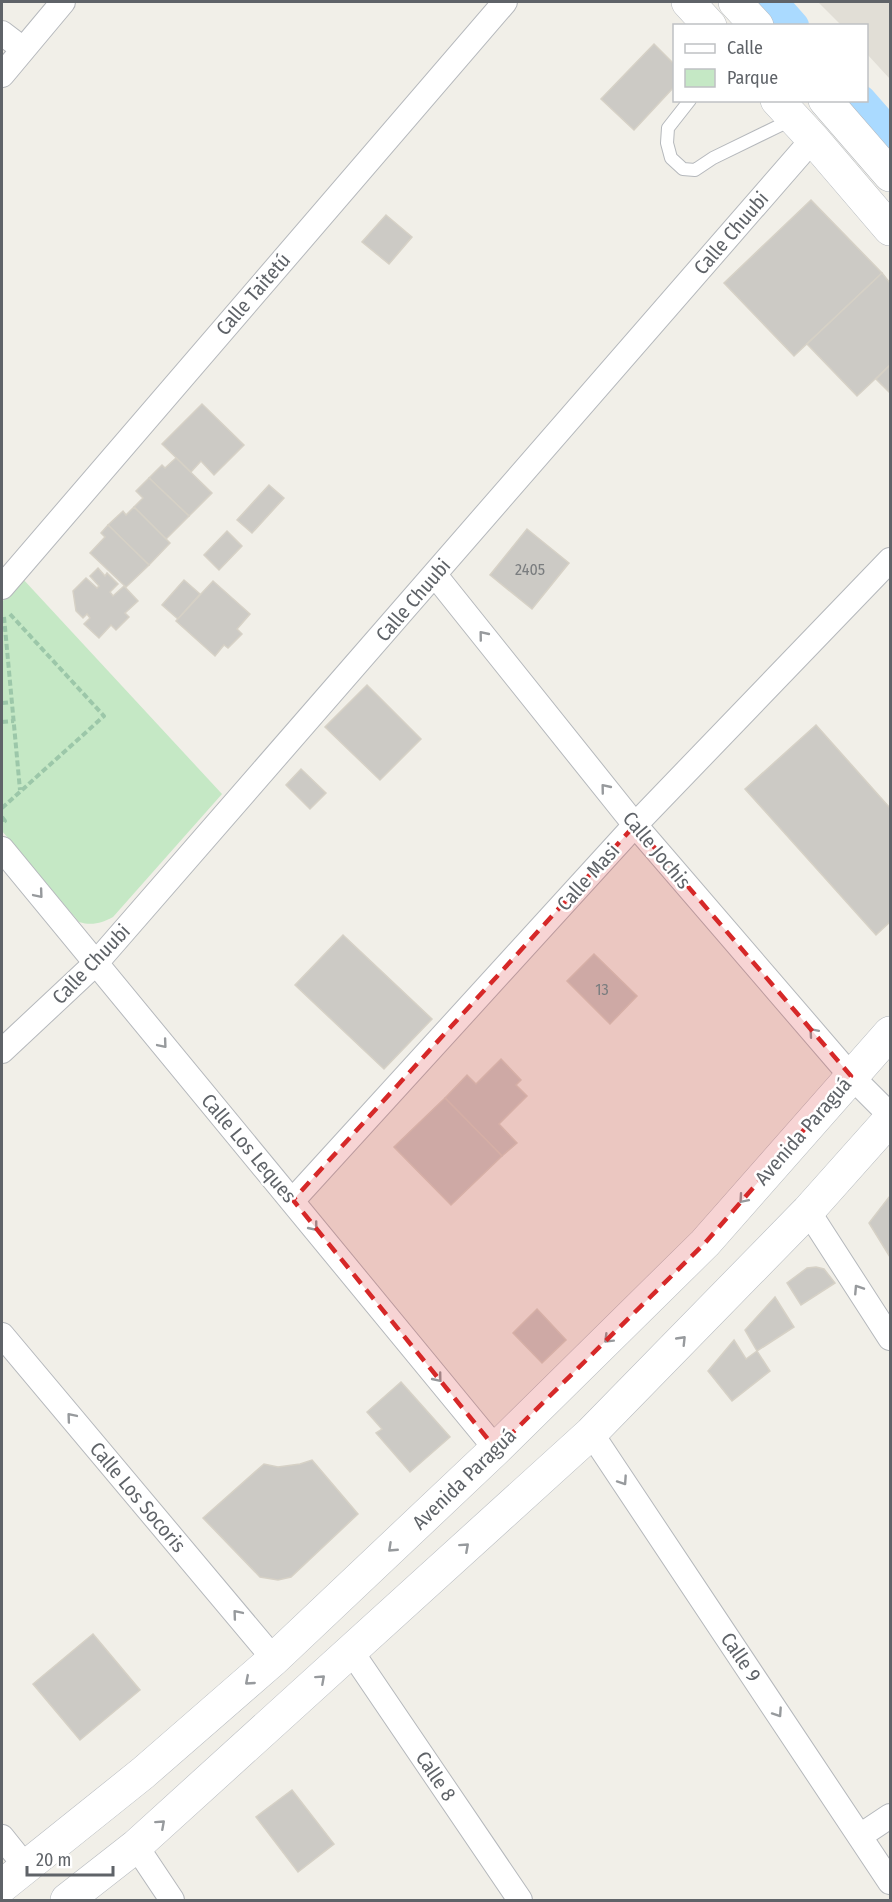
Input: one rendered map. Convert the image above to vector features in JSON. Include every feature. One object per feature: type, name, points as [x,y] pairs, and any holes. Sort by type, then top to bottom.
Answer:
[{"type":"main road","points":[[688,2],[708,24]]},
{"type":"main road","points":[[710,2],[729,24]]},
{"type":"main road","points":[[735,2],[755,24]]},
{"type":"main road","points":[[827,102],[891,176]]},
{"type":"main road","points":[[795,115],[891,192]]},
{"type":"main road","points":[[795,115],[891,229]]},
{"type":"main road","name":"Avenida Paraguá","points":[[14,1876],[143,1773],[274,1659],[496,1449],[705,1243],[891,1033]]},
{"type":"main road","points":[[67,1900],[136,1846],[591,1432],[808,1211],[891,1117]]},
{"type":"street","points":[[2,75],[63,2]]},
{"type":"street","name":"Calle Taitetú","points":[[2,587],[505,2]]},
{"type":"street","points":[[2,33],[23,49]]},
{"type":"street","name":"Calle Chuubi","points":[[2,1052],[96,963],[435,575],[795,115]]},
{"type":"street","name":"Calle Masi","points":[[293,1200],[634,825],[891,560]]},
{"type":"street","name":"Calle Jochis","points":[[435,575],[634,825],[851,1076],[891,1117]]},
{"type":"street","name":"Calle Los Leques","points":[[2,849],[496,1449]]},
{"type":"street","points":[[808,1211],[891,1338]]},
{"type":"street","name":"Calle Los Socoris","points":[[2,1335],[274,1659]]},
{"type":"street","name":"Calle 9","points":[[591,1432],[891,1882]]},
{"type":"street","name":"Calle 8","points":[[351,1652],[520,1900]]},
{"type":"street","points":[[860,1836],[891,1816]]},
{"type":"street","points":[[2,1837],[14,1876]]},
{"type":"street","points":[[136,1846],[172,1900]]},
{"type":"lane","points":[[688,102],[668,128],[667,143],[671,158],[683,169],[695,170],[713,158],[795,115]]},
{"type":"path","points":[[2,808],[104,716],[8,611]]},
{"type":"path","points":[[4,617],[20,791]]},
{"type":"path","points":[[2,703],[12,702]]},
{"type":"path","points":[[2,722],[14,721]]},
{"type":"highlighted area","points":[[635,825],[851,1076],[705,1243],[496,1449],[293,1200]]},
{"type":"shaded area","points":[[818,2],[890,2],[890,79],[868,55],[868,24],[840,24]]},
{"type":"green space","points":[[22,578],[222,794],[113,917],[97,923],[79,922],[2,831],[2,602]]},
{"type":"building","points":[[654,44],[673,63],[673,88],[634,130],[601,99]]},
{"type":"building","points":[[811,200],[882,273],[794,356],[724,283]]},
{"type":"building","points":[[386,215],[412,237],[389,264],[362,242]]},
{"type":"building","points":[[882,273],[890,283],[890,365],[857,396],[807,344]]},
{"type":"building","points":[[890,365],[890,393],[876,379]]},
{"type":"building","points":[[202,404],[244,445],[214,475],[201,461],[191,472],[162,444]]},
{"type":"building","points":[[176,458],[212,493],[189,516],[149,478],[162,465],[165,468]]},
{"type":"building","points":[[149,478],[189,516],[166,539],[134,507],[143,498],[136,491]]},
{"type":"building","points":[[269,485],[284,498],[252,533],[237,520]]},
{"type":"building","points":[[134,507],[170,543],[149,565],[108,525],[123,511],[126,515]]},
{"type":"building","points":[[108,525],[149,565],[126,587],[90,553],[105,537],[101,533]]},
{"type":"building","points":[[527,529],[569,563],[532,609],[490,575]]},
{"type":"building","points":[[227,531],[242,546],[219,570],[204,555]]},
{"type":"building","points":[[98,568],[105,576],[107,573],[118,584],[110,592],[113,596],[124,586],[138,601],[125,613],[129,617],[116,630],[111,625],[99,638],[84,624],[90,618],[87,614],[83,618],[76,611],[73,591],[86,578],[97,588],[99,586],[90,576]]},
{"type":"building","points":[[184,580],[200,594],[178,619],[162,605]]},
{"type":"building","points":[[213,581],[250,614],[237,629],[242,634],[228,648],[224,645],[215,656],[176,621]]},
{"type":"building","points":[[367,685],[421,739],[380,780],[325,727]]},
{"type":"building","points":[[816,725],[890,808],[890,922],[876,935],[745,789]]},
{"type":"building","points":[[301,769],[326,793],[310,809],[286,785]]},
{"type":"building","points":[[343,935],[432,1019],[384,1069],[295,985]]},
{"type":"building","points":[[594,954],[637,996],[610,1024],[567,981]]},
{"type":"building","points":[[501,1059],[521,1080],[516,1085],[527,1096],[499,1124],[517,1143],[502,1156],[445,1098],[467,1075],[476,1084]]},
{"type":"building","points":[[445,1098],[502,1156],[451,1205],[394,1147]]},
{"type":"building","points":[[890,1196],[890,1257],[869,1223]]},
{"type":"building","points":[[807,1268],[824,1269],[835,1283],[801,1305],[787,1283]]},
{"type":"building","points":[[775,1297],[794,1327],[757,1351],[745,1330]]},
{"type":"building","points":[[537,1309],[566,1340],[542,1363],[513,1333]]},
{"type":"building","points":[[734,1340],[746,1359],[757,1351],[770,1371],[732,1401],[708,1371]]},
{"type":"building","points":[[401,1382],[450,1437],[410,1472],[376,1433],[382,1429],[367,1412]]},
{"type":"building","points":[[312,1460],[358,1514],[291,1577],[278,1580],[260,1577],[203,1518],[264,1464],[278,1467]]},
{"type":"building","points":[[93,1634],[140,1690],[80,1740],[33,1684]]},
{"type":"building","points":[[292,1790],[334,1844],[298,1872],[256,1817]]},
{"type":"waterway","points":[[773,2],[792,24]]},
{"type":"waterway","points":[[863,102],[890,133]]}]
